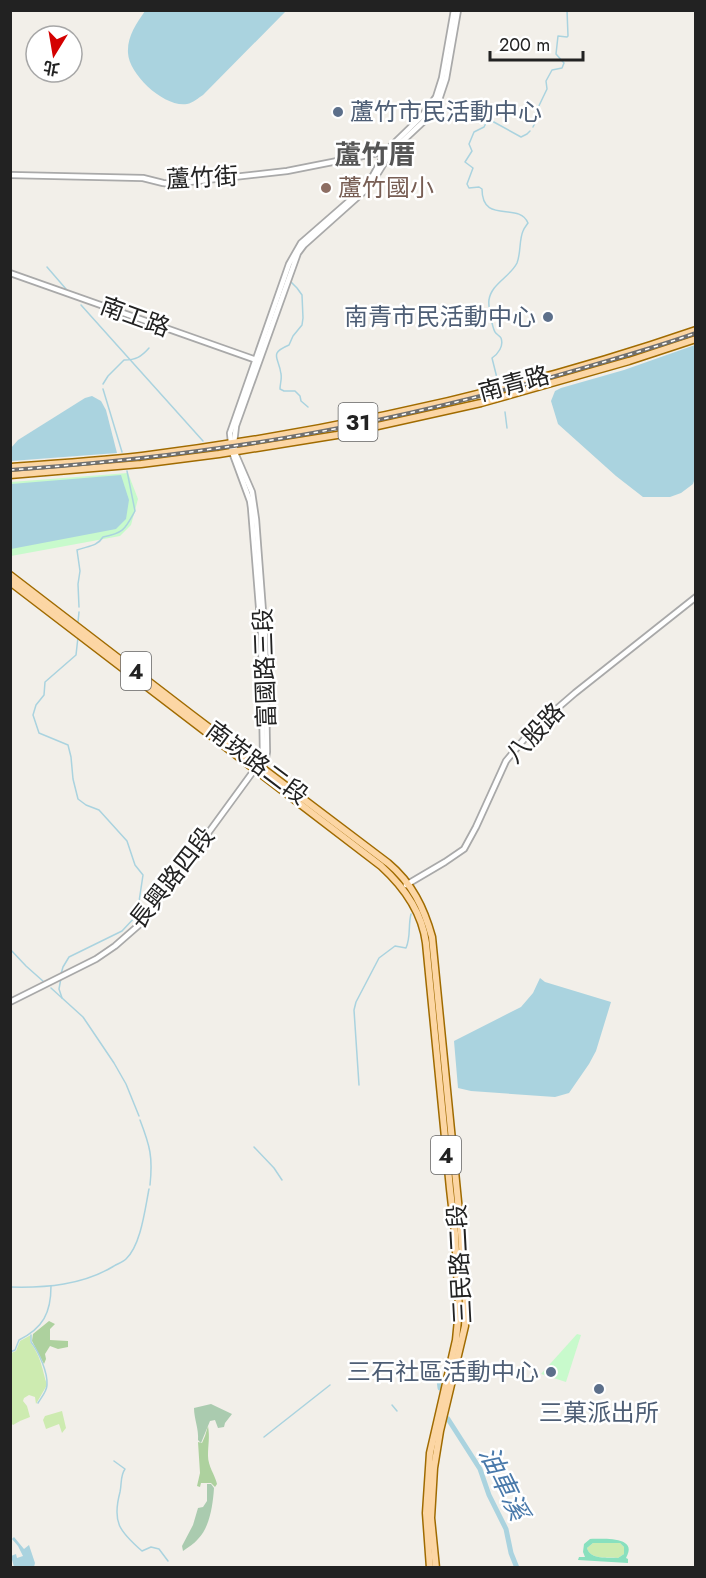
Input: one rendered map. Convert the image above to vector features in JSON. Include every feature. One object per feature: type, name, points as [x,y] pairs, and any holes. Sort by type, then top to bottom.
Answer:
[{"type":"main road","name":"31","points":[[10,465],[232,442],[350,420],[511,383],[605,357],[696,328]]},
{"type":"main road","name":"南青路","points":[[10,465],[53,464],[156,454],[307,432],[477,395],[628,353],[696,328]]},
{"type":"main road","name":"南青路","points":[[662,342],[674,334]]},
{"type":"main road","name":"31","points":[[10,477],[154,467],[360,433],[482,405],[602,373],[696,341]]},
{"type":"main road","name":"南青路","points":[[10,477],[234,453],[343,434],[481,403],[696,341]]},
{"type":"main road","name":"南青路","points":[[666,353],[680,345]]},
{"type":"main road","name":"南青路","points":[[572,377],[602,373]]},
{"type":"main road","name":"南青路","points":[[350,420],[364,420]]},
{"type":"main road","name":"南青路","points":[[343,434],[360,433]]},
{"type":"main road","name":"南青路","points":[[140,452],[156,454]]},
{"type":"main road","name":"南青路","points":[[204,459],[219,454]]},
{"type":"main road","name":"南青路","points":[[53,464],[64,459]]},
{"type":"main road","name":"南青路","points":[[45,473],[62,475]]},
{"type":"main road","name":"南崁路二段","points":[[10,575],[258,768]]},
{"type":"main road","name":"南崁路二段","points":[[10,582],[399,872],[424,932],[432,1000]]},
{"type":"main road","name":"南崁路二段","points":[[405,886],[419,901],[432,937],[438,994]]},
{"type":"main road","name":"三民路二段","points":[[436,1568],[431,1518],[434,1468],[440,1431],[465,1326],[466,1304],[438,994]]},
{"type":"main road","name":"三民路二段","points":[[430,1568],[426,1513],[430,1453],[456,1340],[459,1309],[455,1233],[432,1000]]},
{"type":"main road","points":[[456,1365],[463,1363],[471,1367]]},
{"type":"street","points":[[389,151],[421,117],[436,97],[456,10]]},
{"type":"street","name":"蘆竹街","points":[[10,175],[143,178],[171,184],[287,171],[389,151]]},
{"type":"street","name":"富國路三段","points":[[258,768],[265,763],[267,752],[267,678],[250,501],[232,442],[289,264],[301,243],[364,188],[389,151]]},
{"type":"street","name":"南工路","points":[[10,273],[257,360]]},
{"type":"street","name":"八股路","points":[[405,886],[464,849],[506,761],[531,730],[696,597]]},
{"type":"street","name":"長興路四段","points":[[10,1002],[96,959],[139,925],[258,768]]},
{"type":"green space","points":[[128,473],[138,499],[131,525],[120,536],[11,556],[11,482]]},
{"type":"green space","points":[[49,1321],[55,1324],[50,1329],[50,1340],[68,1341],[68,1347],[58,1349],[50,1346],[45,1354],[44,1364],[32,1341],[33,1334]]},
{"type":"green space","points":[[577,1334],[581,1335],[566,1382],[541,1374]]},
{"type":"green space","points":[[31,1335],[30,1342],[39,1358],[47,1385],[36,1404],[35,1397],[29,1395],[24,1398],[23,1401],[30,1417],[13,1425],[10,1422],[11,1353],[16,1351],[20,1341]]},
{"type":"green space","points":[[211,1404],[232,1414],[224,1427],[218,1428],[215,1420],[210,1421],[201,1443],[198,1440],[194,1408]]},
{"type":"green space","points":[[62,1411],[66,1428],[62,1433],[59,1424],[46,1429],[43,1420],[45,1416]]},
{"type":"green space","points":[[208,1426],[208,1460],[217,1484],[215,1487],[211,1483],[201,1483],[200,1487],[197,1486],[200,1473],[198,1442],[202,1443]]},
{"type":"green space","points":[[207,1484],[211,1484],[214,1488],[208,1522],[198,1539],[183,1551],[182,1546],[193,1525],[198,1508],[203,1507],[207,1501]]},
{"type":"green space","points":[[590,1539],[611,1539],[624,1542],[629,1551],[626,1558],[628,1563],[578,1560],[579,1557],[585,1557],[584,1544]],"holes":[[[593,1543],[620,1543],[624,1547],[624,1554],[618,1558],[595,1556],[587,1548]]]},
{"type":"green space","points":[[593,1543],[620,1543],[624,1547],[624,1554],[618,1558],[595,1556],[587,1548]]},
{"type":"water","points":[[145,11],[286,11],[203,95],[193,102],[178,104],[169,101],[150,88],[141,80],[130,62],[128,47],[131,36]]},
{"type":"water","points":[[695,345],[695,478],[693,484],[681,493],[670,497],[643,497],[558,424],[551,401],[555,391],[561,388],[624,370]]},
{"type":"water","points":[[92,396],[101,401],[106,410],[117,453],[11,461],[11,448],[18,440],[85,398]]},
{"type":"water","points":[[121,475],[129,500],[126,519],[116,529],[11,549],[11,484]]},
{"type":"water","points":[[540,978],[545,982],[611,1002],[596,1051],[569,1093],[555,1097],[458,1088],[454,1041],[521,1007],[533,993]]},
{"type":"water","points":[[14,1537],[24,1549],[29,1545],[35,1563],[34,1567],[14,1567],[11,1556],[16,1554],[17,1558],[23,1556],[12,1539]]},
{"type":"waterway","points":[[533,127],[536,121],[535,114],[547,89],[546,81],[552,70],[562,68],[564,63],[556,54],[558,36],[568,36],[567,10]]},
{"type":"waterway","points":[[498,382],[492,358],[500,349],[502,341],[494,329],[490,316],[490,294],[517,263],[522,235],[528,223],[517,213],[494,210],[484,200],[482,189],[469,188],[467,184],[473,168],[465,162],[472,151],[469,144],[474,132],[484,127],[487,121],[492,121],[521,137],[530,131]]},
{"type":"waterway","points":[[47,267],[66,289]]},
{"type":"waterway","points":[[290,281],[302,295],[303,318],[302,325],[289,345],[279,351],[276,356],[281,376],[280,389],[295,391],[308,407]]},
{"type":"waterway","points":[[81,305],[203,441]]},
{"type":"waterway","points":[[103,384],[124,360],[138,357],[149,348]]},
{"type":"waterway","points":[[103,389],[122,452]]},
{"type":"waterway","points":[[505,412],[507,428]]},
{"type":"waterway","points":[[79,607],[80,571],[77,550],[95,544],[103,537],[120,532],[126,526],[135,511],[127,471]]},
{"type":"waterway","points":[[78,622],[79,612]]},
{"type":"waterway","points":[[61,974],[69,957],[122,931],[137,915],[143,875],[135,865],[127,841],[99,810],[78,799],[68,745],[39,733],[33,715],[36,705],[44,695],[45,682],[76,655],[78,637]]},
{"type":"waterway","points":[[359,1085],[354,1010],[356,1002],[379,958],[395,946],[406,948],[411,914]]},
{"type":"waterway","points":[[10,949],[44,982]]},
{"type":"waterway","points":[[61,978],[59,989],[62,998]]},
{"type":"waterway","points":[[51,988],[83,1017],[126,1084],[139,1116]]},
{"type":"waterway","points":[[140,1120],[150,1152],[150,1185]]},
{"type":"waterway","points":[[254,1147],[282,1180]]},
{"type":"waterway","points":[[10,1287],[51,1286],[77,1281],[125,1260],[139,1236],[149,1189]]},
{"type":"waterway","points":[[10,1352],[15,1350],[19,1340],[40,1325],[44,1319],[51,1296],[51,1286]]},
{"type":"waterway","points":[[31,1335],[31,1342],[37,1351],[47,1380],[46,1390],[38,1403]]},
{"type":"waterway","points":[[439,1380],[440,1388]]},
{"type":"waterway","points":[[264,1437],[330,1385]]},
{"type":"waterway","points":[[392,1405],[397,1411]]},
{"type":"waterway","name":"油車溪","points":[[448,1419],[480,1469],[489,1495],[506,1529],[517,1568]]},
{"type":"waterway","points":[[114,1461],[125,1469],[117,1511],[119,1525],[128,1538],[142,1551],[151,1547],[159,1549],[168,1561]]},
{"type":"railway","points":[[10,470],[193,452],[345,427],[511,388],[696,333]]},
{"type":"place","name":"蘆竹市民活動中心","points":[[338,112]]},
{"type":"place","name":"蘆竹國小","points":[[326,188]]},
{"type":"place","name":"南青市民活動中心","points":[[548,317]]},
{"type":"place","name":"三石社區活動中心","points":[[551,1372]]},
{"type":"place","name":"三菓派出所","points":[[599,1389]]},
{"type":"district","name":"蘆竹厝","points":[[375,155]]}]
